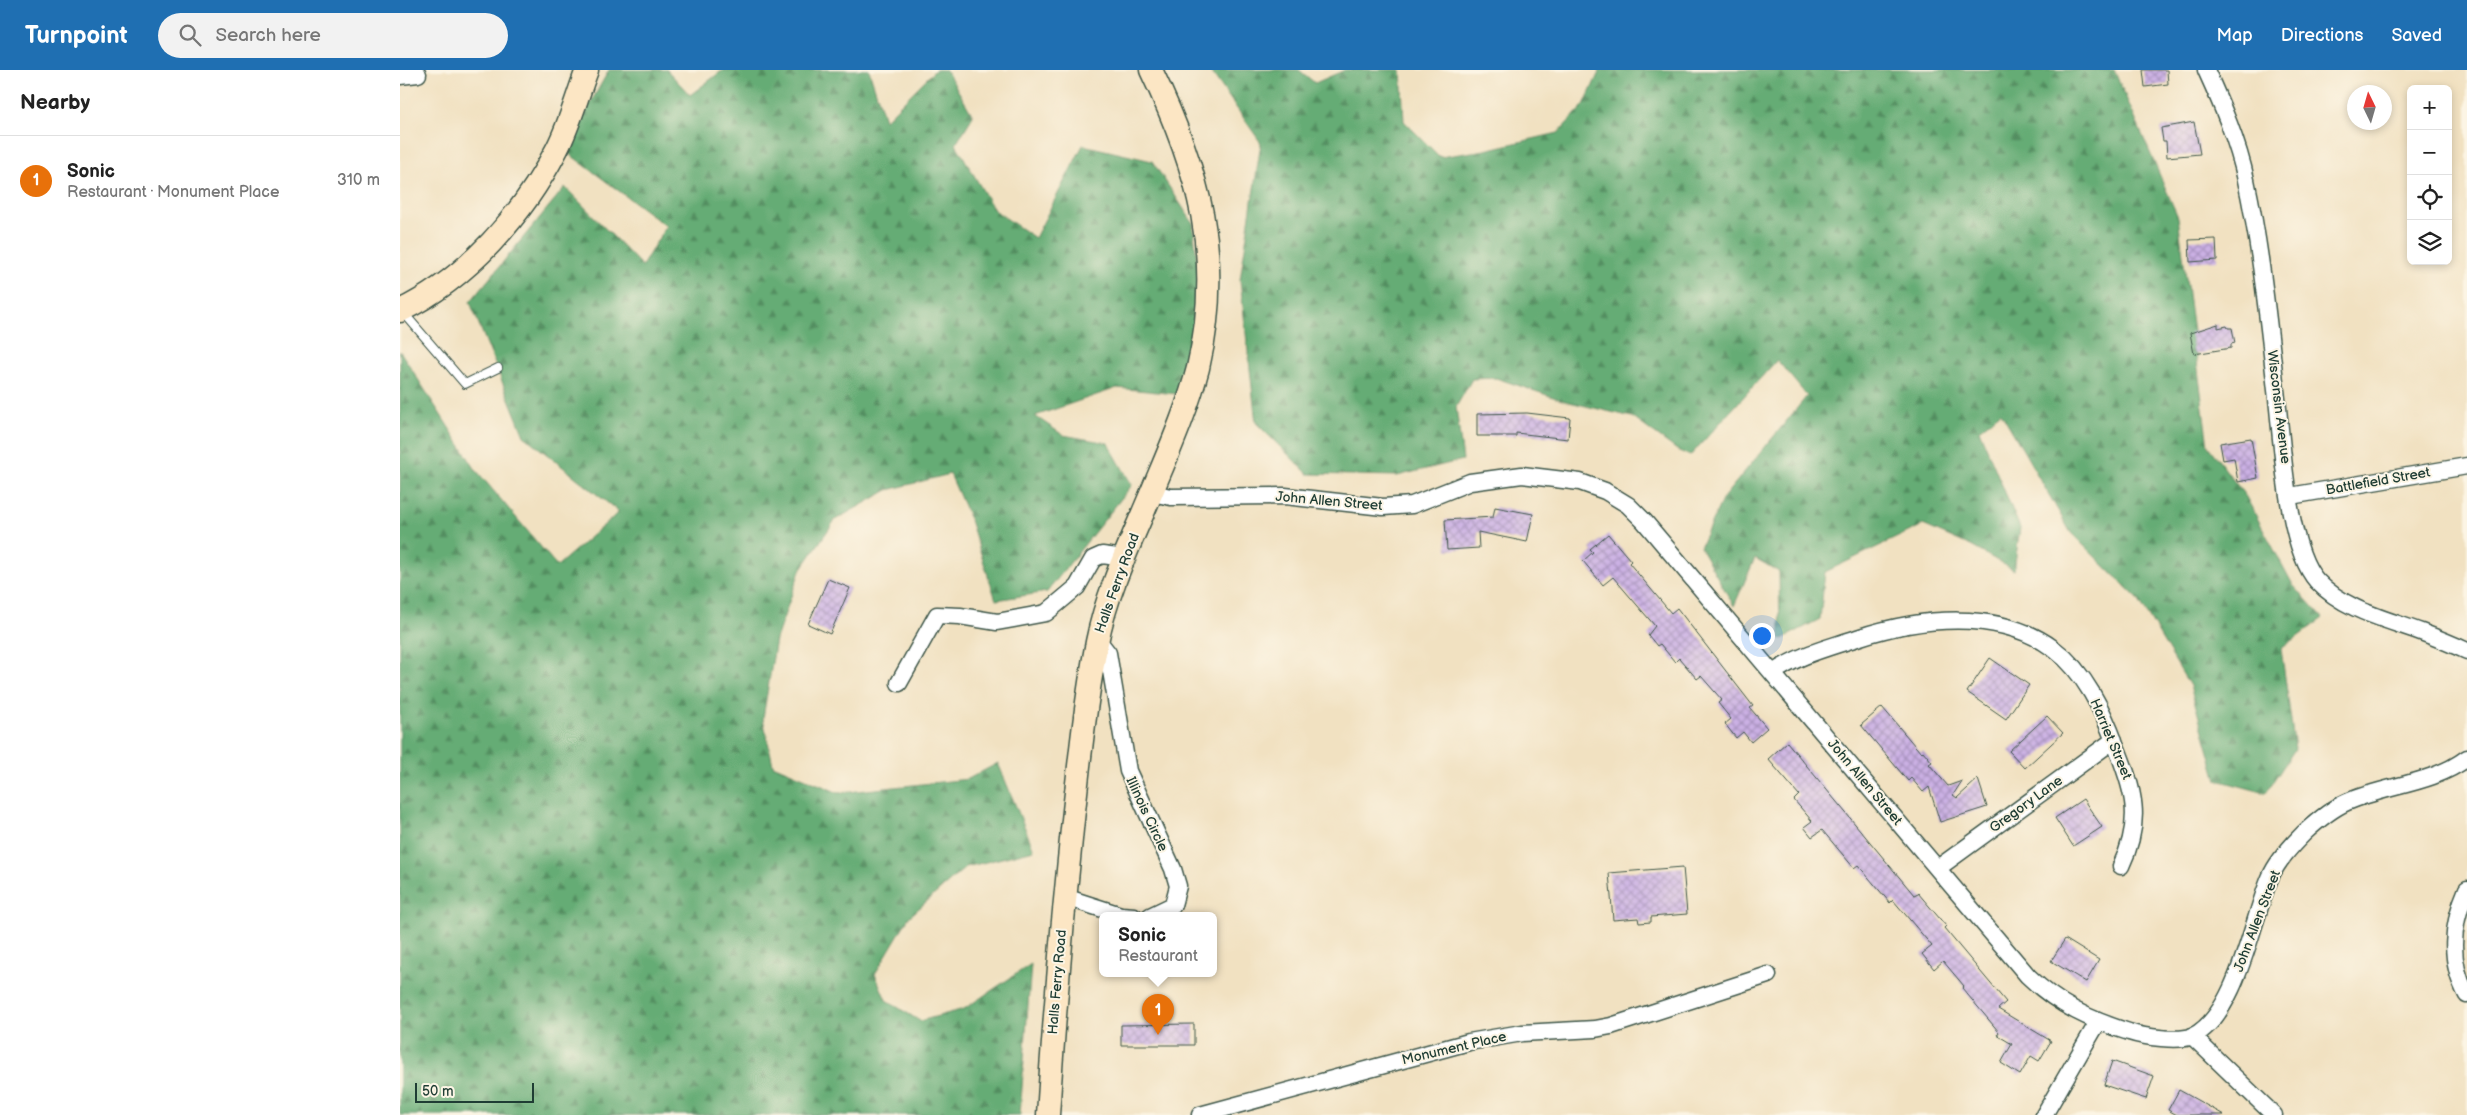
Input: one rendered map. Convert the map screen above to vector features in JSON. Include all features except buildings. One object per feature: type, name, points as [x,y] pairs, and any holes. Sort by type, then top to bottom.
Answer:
[{"type":"street","points":[[401,311],[416,303],[460,272],[500,232],[532,191],[558,147],[587,70]]},
{"type":"street","name":"Halls Ferry Road","points":[[1048,1115],[1065,897],[1083,727],[1097,639],[1124,558],[1187,405],[1198,368],[1208,309],[1207,239],[1196,179],[1169,108],[1152,70]]},
{"type":"street","name":"Wisconsin Avenue","points":[[2206,70],[2229,124],[2246,180],[2263,279],[2296,537],[2304,559],[2317,580],[2341,600],[2368,614],[2467,650]]},
{"type":"street","points":[[400,76],[418,74]]},
{"type":"street","name":"Battlefield Street","points":[[2290,496],[2467,466]]},
{"type":"street","name":"John Allen Street","points":[[1152,493],[1171,497],[1285,496],[1383,507],[1412,505],[1470,482],[1522,475],[1580,482],[1605,491],[1628,505],[1639,516],[2028,976],[2045,993],[2064,1006],[2098,1022],[2136,1034],[2164,1038],[2192,1036],[2208,1025],[2220,1008],[2244,960],[2270,878],[2284,855],[2325,815],[2346,803],[2393,790],[2456,766],[2467,758]]},
{"type":"street","points":[[899,682],[937,615],[960,616],[997,622],[1046,614],[1078,587],[1093,559],[1102,555],[1124,558]]},
{"type":"street","name":"Harriet Street","points":[[1773,673],[1790,661],[1869,634],[1914,624],[1944,621],[1998,625],[2021,631],[2055,650],[2075,669],[2092,693],[2114,740],[2133,792],[2134,834],[2121,866]]},
{"type":"street","name":"Illinois Circle","points":[[1097,639],[1108,653],[1128,772],[1173,869],[1178,886],[1172,905],[1158,912]]},
{"type":"street","name":"Gregory Lane","points":[[1938,868],[2114,740]]},
{"type":"street","points":[[2467,889],[2456,916],[2454,932],[2457,970],[2467,994]]},
{"type":"street","points":[[1065,897],[1112,912]]},
{"type":"street","name":"Monument Place","points":[[1200,1115],[1469,1042],[1510,1034],[1595,1030],[1768,975]]},
{"type":"street","points":[[2044,1115],[2098,1022]]},
{"type":"street","points":[[2192,1036],[2274,1115]]},
{"type":"lane","points":[[401,311],[465,384],[498,368]]},
{"type":"green space","points":[[609,70],[667,70],[690,95],[723,70],[869,70],[885,120],[935,70],[946,70],[973,116],[956,144],[994,210],[1035,238],[1083,145],[1152,161],[1193,223],[1199,281],[1191,341],[1177,394],[1117,388],[1035,416],[1063,435],[1108,443],[1132,485],[1047,592],[996,600],[969,517],[950,474],[888,490],[835,520],[800,571],[776,639],[763,718],[773,765],[839,793],[968,779],[998,763],[1034,850],[966,867],[909,917],[875,974],[886,1000],[920,1021],[964,1009],[1031,964],[1020,1115],[400,1115],[400,351],[476,470],[557,566],[619,512],[524,436],[470,302],[565,187],[642,266],[666,226],[564,150]]},
{"type":"green space","points":[[1210,70],[1299,70],[1315,83],[1345,70],[1401,70],[1404,121],[1440,157],[1485,150],[1558,133],[1584,105],[1600,70],[2114,70],[2178,217],[2208,446],[2246,497],[2293,585],[2323,618],[2281,649],[2295,749],[2266,793],[2217,780],[2190,686],[2138,599],[2071,533],[2001,412],[1979,430],[2020,528],[2014,570],[1971,546],[1923,525],[1825,572],[1820,619],[1780,640],[1779,572],[1755,558],[1734,606],[1700,547],[1723,498],[1807,396],[1777,360],[1690,456],[1677,450],[1632,417],[1565,401],[1496,378],[1472,379],[1456,407],[1463,460],[1397,476],[1308,474],[1256,423],[1240,280],[1261,143]]},
{"type":"place","name":"Sonic","points":[[1158,1035]]}]
